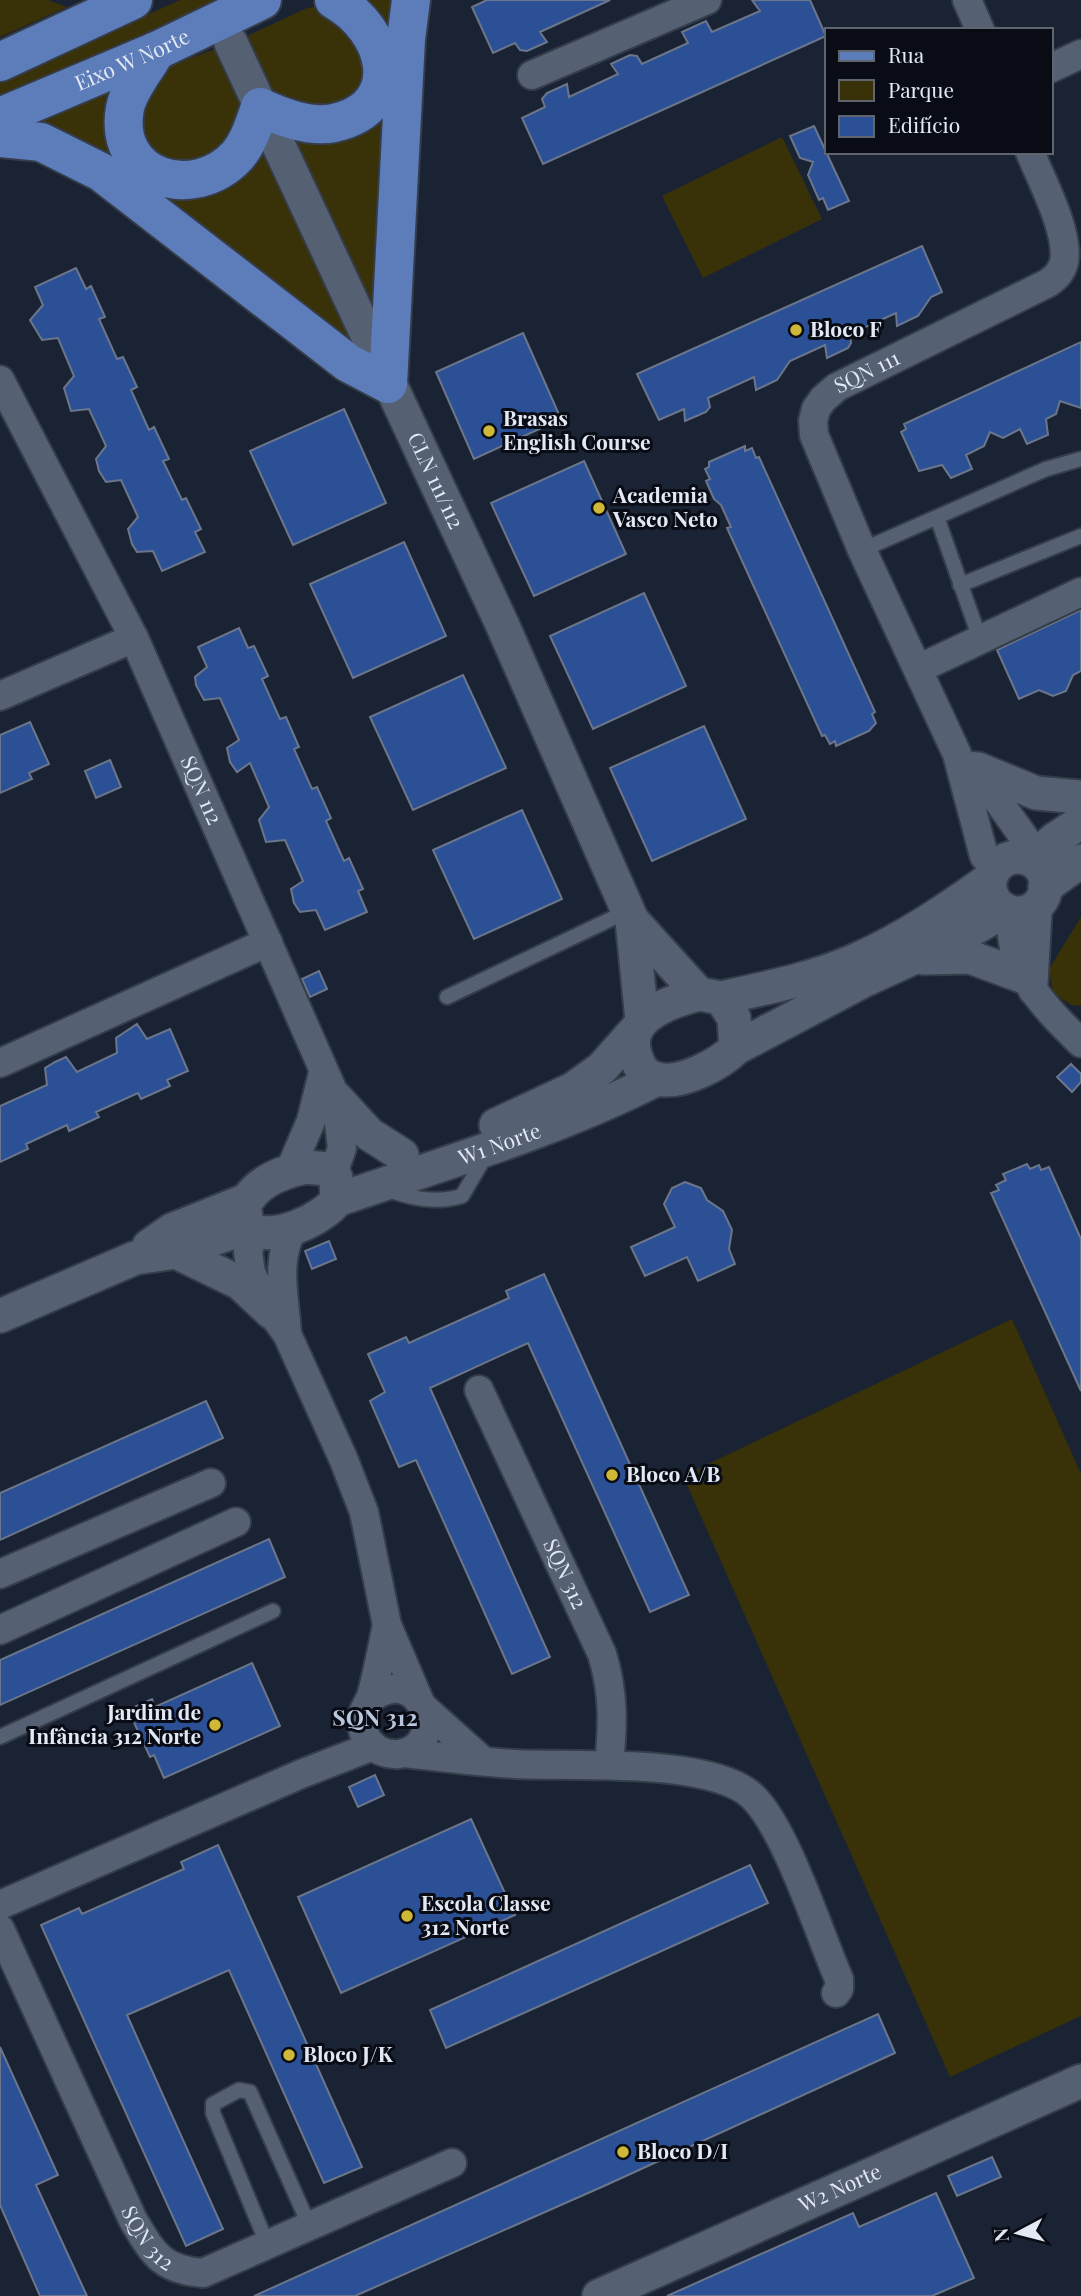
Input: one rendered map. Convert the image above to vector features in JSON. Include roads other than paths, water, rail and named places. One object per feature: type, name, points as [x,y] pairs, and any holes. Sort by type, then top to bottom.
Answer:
[{"type":"main road","name":"Eixo W Norte","points":[[0,117],[156,51],[262,0]]},
{"type":"main road","points":[[156,51],[130,94],[123,128],[130,149],[140,164],[158,176],[179,182],[223,168],[249,139],[260,107],[296,121],[333,123],[354,115],[374,98],[382,65],[374,37],[353,11],[334,0]]},
{"type":"main road","points":[[0,138],[41,142],[102,172],[348,363],[388,384],[406,39],[411,0]]},
{"type":"main road","points":[[0,62],[115,2]]},
{"type":"street","points":[[532,75],[707,0]]},
{"type":"street","points":[[967,0],[979,28]]},
{"type":"street","name":"CLN 111/112","points":[[231,43],[502,624],[630,916],[638,1026]]},
{"type":"street","points":[[1053,67],[1081,54]]},
{"type":"street","name":"SQN 111","points":[[1031,154],[1063,243],[1065,260],[1059,275],[1048,284],[837,387],[822,399],[813,421],[814,435],[862,550],[918,669],[967,761],[1026,840],[1026,889],[1011,941],[1029,984],[1047,1011],[1081,1042]]},
{"type":"street","name":"SQN 112","points":[[0,380],[134,638],[329,1085],[342,1148],[335,1184]]},
{"type":"street","points":[[918,669],[1081,592]]},
{"type":"street","points":[[0,696],[134,638]]},
{"type":"street","points":[[967,761],[1037,793],[1081,797]]},
{"type":"street","name":"SQN 111","points":[[967,761],[984,856],[993,874]]},
{"type":"street","points":[[1026,889],[1055,839],[1081,822]]},
{"type":"street","points":[[1026,889],[1006,859],[993,874],[905,936],[856,960],[784,984],[671,1001],[638,1026],[632,1046],[639,1066],[657,1079],[706,1069],[726,1058],[736,1048],[915,958],[1026,889],[1081,862]]},
{"type":"street","name":"CLN 111/112","points":[[630,916],[710,996]]},
{"type":"street","points":[[0,1063],[268,942]]},
{"type":"street","points":[[915,958],[970,957],[1029,984]]},
{"type":"street","points":[[710,996],[734,1018],[736,1048]]},
{"type":"street","name":"W1 Norte","points":[[335,1184],[402,1154],[495,1125],[573,1089],[602,1068],[638,1026]]},
{"type":"street","name":"W1 Norte","points":[[335,1184],[378,1186],[489,1149],[594,1109],[657,1079]]},
{"type":"street","points":[[290,1170],[329,1085],[369,1135],[402,1154]]},
{"type":"street","points":[[0,1316],[135,1258],[172,1230],[250,1219],[294,1227],[328,1213],[335,1184],[320,1167],[290,1170],[270,1179],[250,1219],[248,1263],[256,1286],[279,1323],[364,1512],[387,1625],[422,1705],[426,1730],[421,1741],[404,1753]]},
{"type":"street","points":[[135,1258],[177,1252],[250,1219]]},
{"type":"street","points":[[279,1323],[283,1251],[294,1227]]},
{"type":"street","points":[[177,1252],[240,1283],[279,1323]]},
{"type":"street","name":"SQN 312","points":[[480,1390],[602,1654],[611,1685],[614,1717],[609,1765]]},
{"type":"street","points":[[0,1574],[211,1483]]},
{"type":"street","points":[[0,1630],[236,1522]]},
{"type":"street","points":[[387,1625],[362,1728],[373,1746],[382,1752],[483,1761],[609,1765],[694,1773],[735,1785],[753,1797],[766,1812],[800,1884],[839,1979],[836,1993]]},
{"type":"street","points":[[301,1774],[366,1707],[390,1688],[411,1693],[483,1761]]},
{"type":"street","points":[[0,1905],[301,1774],[373,1746]]},
{"type":"street","name":"SQN 312","points":[[0,1929],[133,2220],[160,2259],[176,2270],[203,2273],[452,2163]]},
{"type":"street","name":"W2 Norte","points":[[599,2296],[1081,2081]]},
{"type":"lane","points":[[862,550],[1046,469],[1081,459]]},
{"type":"lane","points":[[937,517],[980,639]]},
{"type":"lane","points":[[960,585],[1081,536]]},
{"type":"lane","points":[[447,997],[630,916]]},
{"type":"lane","points":[[0,1737],[273,1611]]},
{"type":"lane","points":[[268,2246],[213,2113],[213,2104],[239,2090],[250,2092],[310,2227]]},
{"type":"place","name":"Bloco F","points":[[796,330]]},
{"type":"place","name":"Brasas English Course","points":[[489,431]]},
{"type":"place","name":"Academia Vasco Neto","points":[[599,508]]},
{"type":"place","name":"Bloco A/B","points":[[612,1475]]},
{"type":"place","name":"Jardim de Infância 312 Norte","points":[[215,1725]]},
{"type":"place","name":"Escola Classe 312 Norte","points":[[407,1916]]},
{"type":"place","name":"Bloco J/K","points":[[289,2055]]},
{"type":"place","name":"Bloco D/I","points":[[623,2152]]},
{"type":"district","name":"SQN 312","points":[[375,1718]]}]
